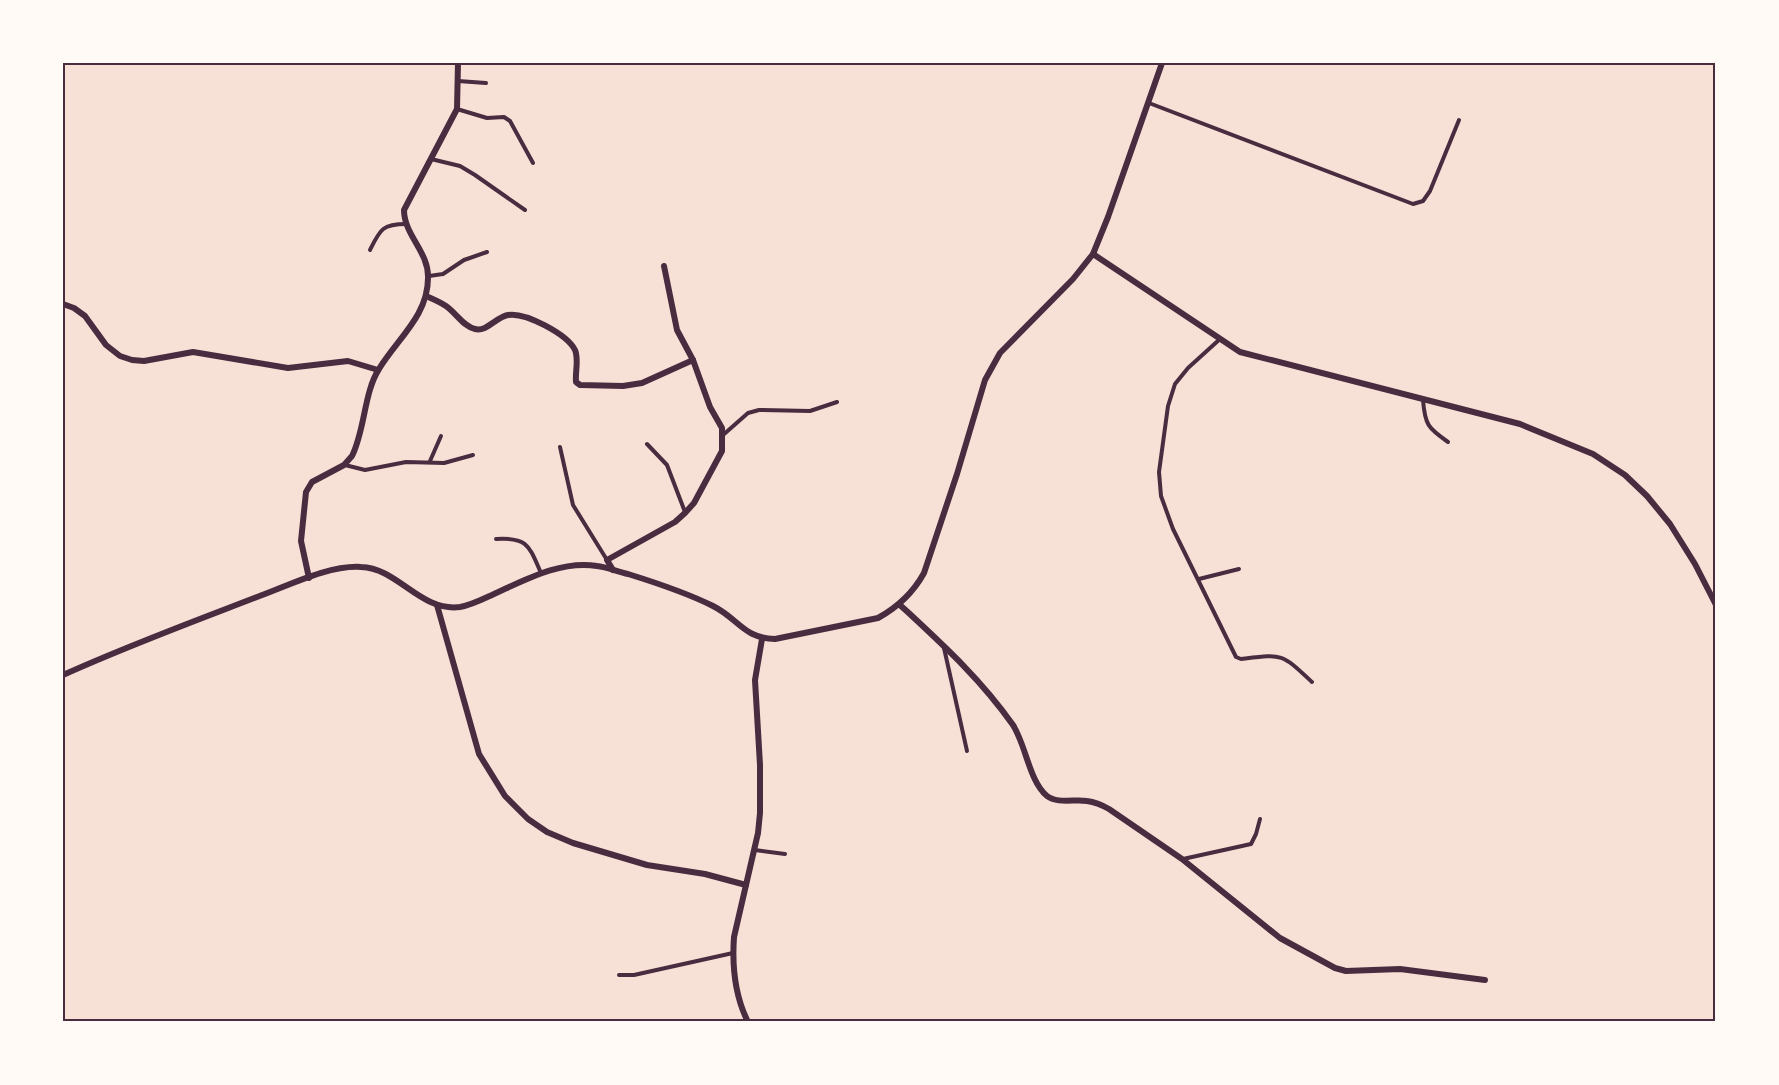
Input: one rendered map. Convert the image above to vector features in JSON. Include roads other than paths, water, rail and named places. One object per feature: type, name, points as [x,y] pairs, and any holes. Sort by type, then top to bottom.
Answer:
[{"type":"street","points":[[309,578],[301,542],[306,492],[312,482],[344,465],[356,448],[378,370],[418,316],[426,296],[429,276],[422,253],[406,224],[404,210],[457,109],[458,63]]},
{"type":"street","points":[[63,675],[127,646],[309,578],[336,569],[359,567],[375,568],[424,599],[448,608],[471,604],[541,573],[565,567],[598,566],[659,583],[695,598],[716,608],[749,634],[762,639],[775,639],[878,618],[899,604],[917,586],[924,573],[985,380],[1000,353],[1073,279],[1093,254],[1162,63]]},
{"type":"street","points":[[1093,254],[1240,352],[1520,424],[1564,440],[1593,454],[1626,475],[1670,524],[1695,564],[1716,605]]},
{"type":"street","points":[[613,570],[607,560],[675,522],[685,513],[694,503],[722,451],[723,435],[719,422],[710,407],[693,360],[677,330],[664,266]]},
{"type":"street","points":[[426,296],[446,306],[474,329],[481,329],[510,314],[525,316],[549,328],[565,339],[574,349],[576,382],[580,385],[623,386],[642,383],[693,360]]},
{"type":"street","points":[[63,304],[85,316],[106,345],[120,356],[132,360],[144,361],[193,352],[288,369],[348,361],[378,370]]},
{"type":"street","points":[[899,604],[972,672],[1020,737],[1036,781],[1048,796],[1055,800],[1088,801],[1100,804],[1182,859],[1280,938],[1335,968],[1346,971],[1400,969],[1485,980]]},
{"type":"street","points":[[437,605],[479,753],[505,796],[528,819],[547,832],[603,853],[647,865],[705,874],[746,885]]},
{"type":"street","points":[[748,1022],[741,1007],[733,953],[734,937],[760,813],[760,765],[754,680],[762,639]]},
{"type":"lane","points":[[458,81],[486,83]]},
{"type":"lane","points":[[1149,103],[1413,204],[1423,201],[1430,191],[1459,120]]},
{"type":"lane","points":[[457,109],[487,118],[504,117],[510,121],[533,163]]},
{"type":"lane","points":[[431,159],[460,166],[525,210]]},
{"type":"lane","points":[[370,250],[386,226],[406,224]]},
{"type":"lane","points":[[429,276],[443,274],[464,260],[487,252]]},
{"type":"lane","points":[[1220,338],[1188,368],[1175,384],[1168,406],[1159,472],[1161,496],[1173,529],[1236,657],[1241,659],[1278,656],[1287,659],[1312,682]]},
{"type":"lane","points":[[1423,399],[1424,417],[1428,428],[1448,442]]},
{"type":"lane","points":[[723,435],[748,414],[759,410],[810,411],[837,402]]},
{"type":"lane","points":[[430,461],[441,436]]},
{"type":"lane","points":[[647,444],[667,465],[685,513]]},
{"type":"lane","points":[[560,447],[573,505],[607,560]]},
{"type":"lane","points":[[344,465],[365,470],[406,462],[444,463],[473,455]]},
{"type":"lane","points":[[496,539],[515,538],[524,543],[541,573]]},
{"type":"lane","points":[[1199,579],[1239,569]]},
{"type":"lane","points":[[943,645],[967,751]]},
{"type":"lane","points":[[1182,859],[1251,844],[1260,819]]},
{"type":"lane","points":[[754,849],[784,854]]},
{"type":"lane","points":[[619,975],[634,975],[733,953]]}]
